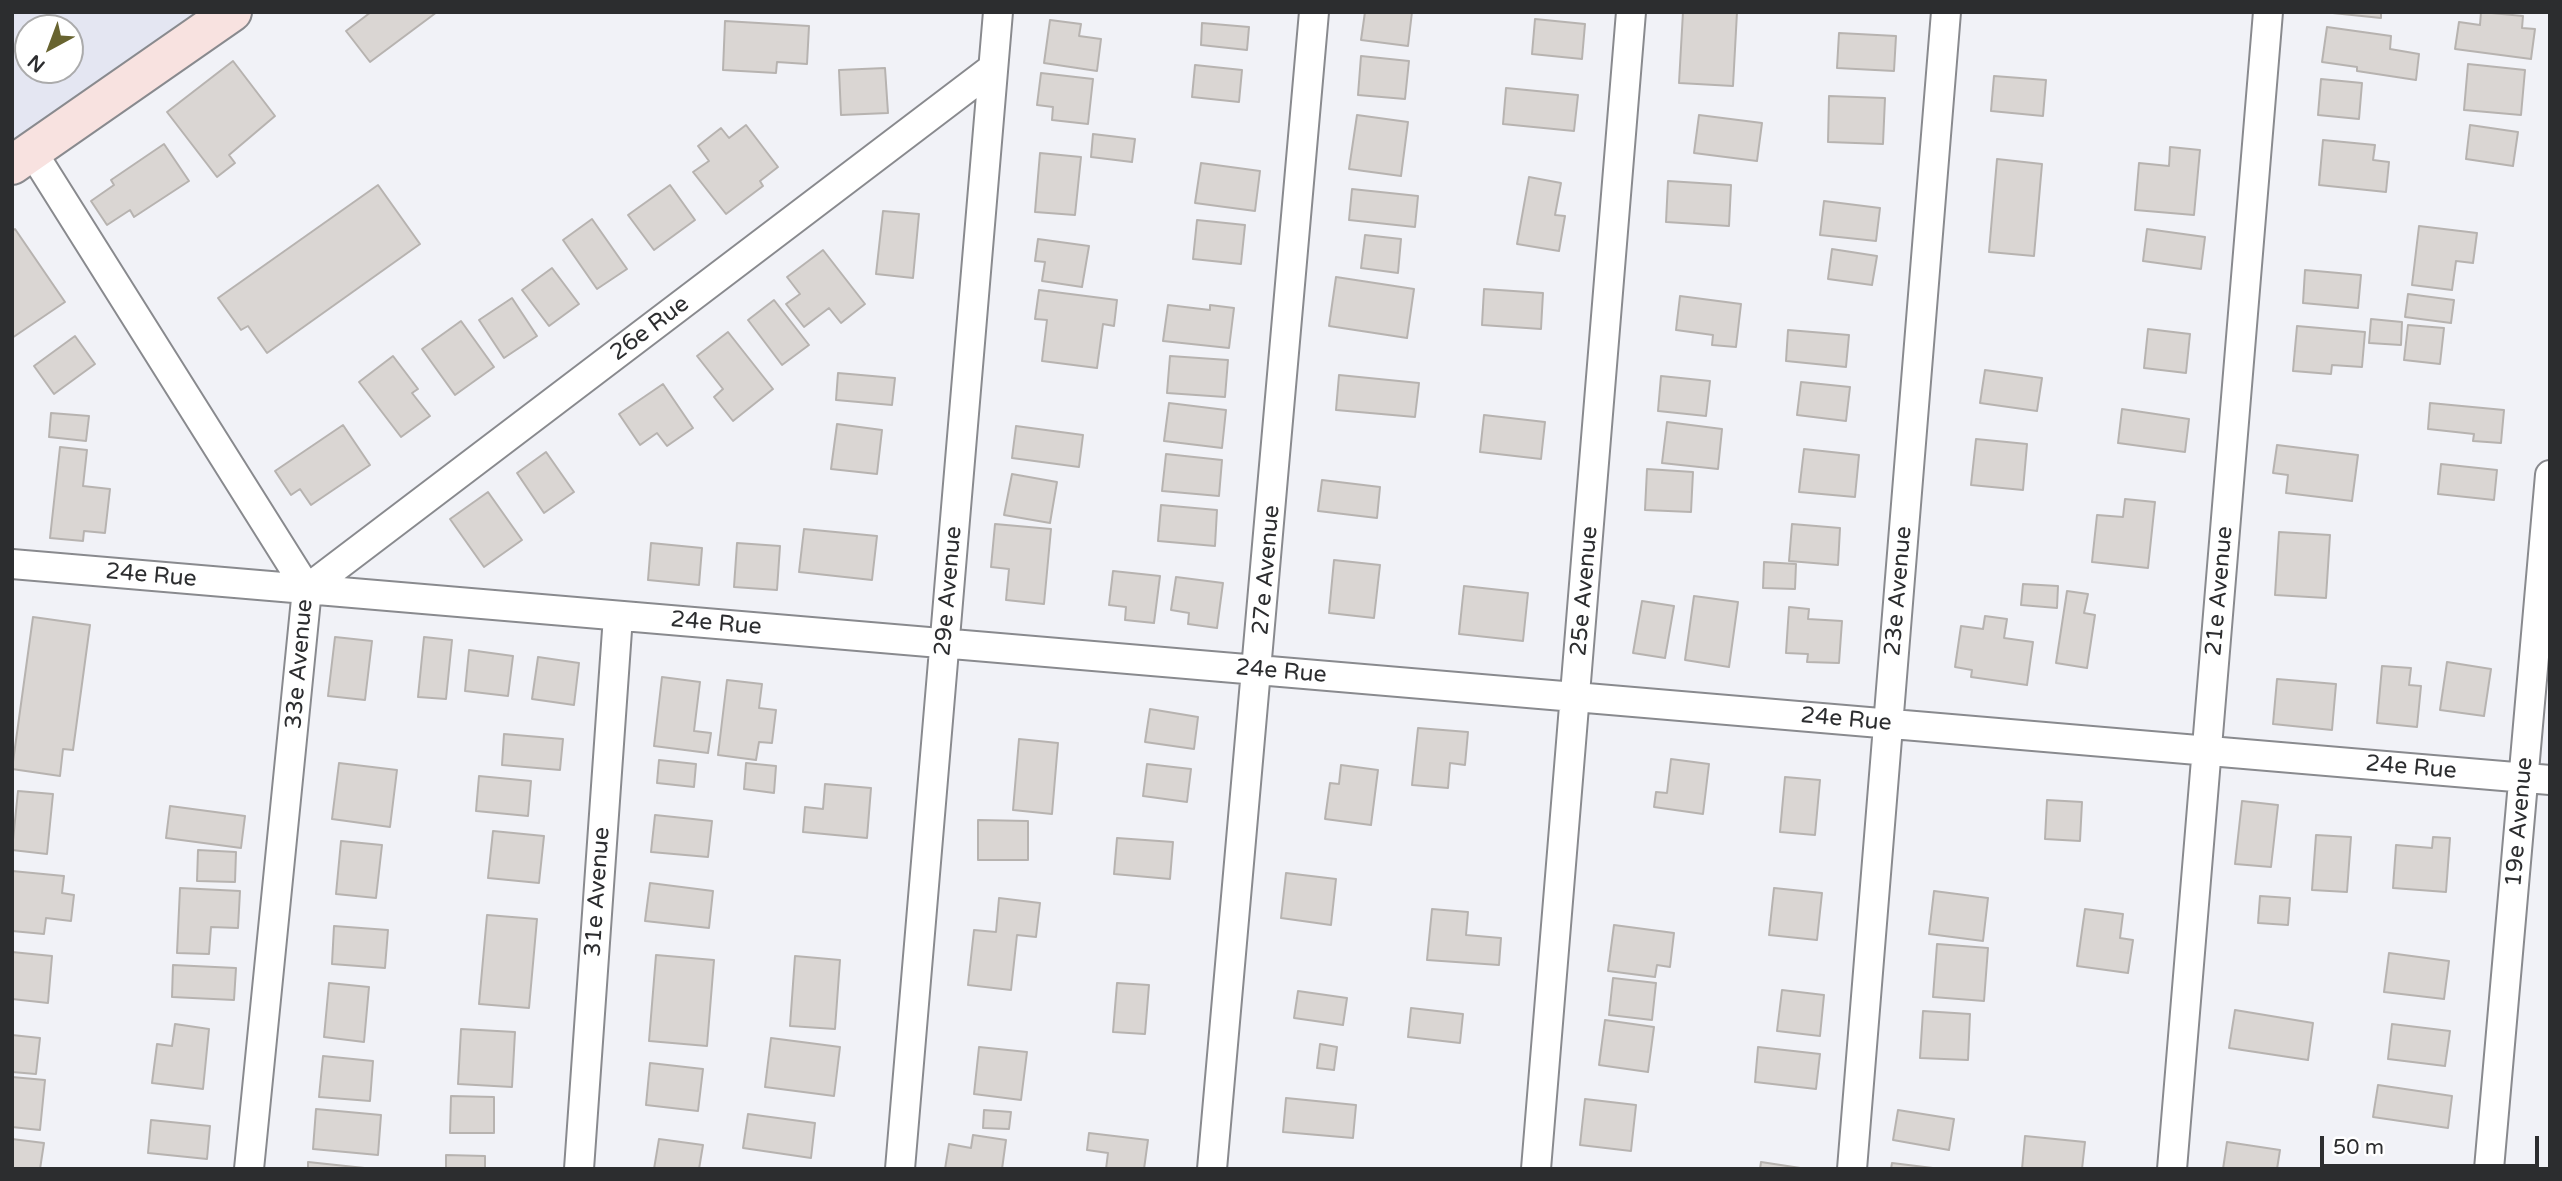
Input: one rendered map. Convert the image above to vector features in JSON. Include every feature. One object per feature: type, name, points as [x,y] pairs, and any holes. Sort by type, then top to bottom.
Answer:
[{"type":"street","points":[[22,159],[232,12]]},
{"type":"street","name":"29e Avenue","points":[[900,1169],[998,12]]},
{"type":"street","name":"27e Avenue","points":[[1212,1169],[1314,12]]},
{"type":"street","name":"25e Avenue","points":[[1536,1169],[1577,697],[1631,12]]},
{"type":"street","name":"23e Avenue","points":[[1852,1169],[1946,12]]},
{"type":"street","name":"21e Avenue","points":[[2172,1169],[2268,12]]},
{"type":"street","name":"26e Rue","points":[[307,589],[993,68]]},
{"type":"street","name":"33e Avenue","points":[[22,159],[307,589],[249,1169]]},
{"type":"street","name":"19e Avenue","points":[[2489,1169],[2537,779],[2550,475]]},
{"type":"street","name":"24e Rue","points":[[12,564],[2537,779]]},
{"type":"street","name":"31e Avenue","points":[[579,1169],[618,616]]},
{"type":"shaded area","points":[[12,12],[232,12],[12,161]]},
{"type":"building","points":[[371,12],[437,12],[370,62],[346,31]]},
{"type":"building","points":[[1365,12],[1412,12],[1408,46],[1361,40]]},
{"type":"building","points":[[1683,12],[1737,12],[1733,86],[1679,83]]},
{"type":"building","points":[[2323,12],[2381,12],[2381,18]]},
{"type":"building","points":[[2481,12],[2523,16],[2522,28],[2535,29],[2531,59],[2455,49],[2459,22],[2480,25]]},
{"type":"building","points":[[1535,19],[1585,24],[1582,59],[1532,54]]},
{"type":"building","points":[[1050,20],[1081,24],[1079,36],[1101,39],[1097,71],[1044,63]]},
{"type":"building","points":[[725,21],[809,26],[807,64],[777,62],[776,73],[723,70]]},
{"type":"building","points":[[1202,23],[1249,27],[1247,50],[1201,45]]},
{"type":"building","points":[[2327,27],[2391,36],[2390,49],[2419,54],[2416,80],[2357,71],[2357,67],[2322,62]]},
{"type":"building","points":[[1839,33],[1896,36],[1894,71],[1837,68]]},
{"type":"building","points":[[1361,56],[1409,61],[1405,99],[1358,95]]},
{"type":"building","points":[[233,61],[275,116],[229,155],[235,163],[217,177],[167,112]]},
{"type":"building","points":[[2468,64],[2525,70],[2521,115],[2464,110]]},
{"type":"building","points":[[1195,65],[1242,70],[1239,102],[1192,97]]},
{"type":"building","points":[[885,68],[888,113],[841,115],[839,70]]},
{"type":"building","points":[[1041,73],[1093,79],[1088,124],[1052,120],[1053,107],[1037,105]]},
{"type":"building","points":[[1994,76],[2046,80],[2043,116],[1991,111]]},
{"type":"building","points":[[2321,79],[2362,83],[2359,119],[2318,115]]},
{"type":"building","points":[[1506,88],[1578,95],[1574,131],[1503,124]]},
{"type":"building","points":[[1829,96],[1885,98],[1883,144],[1828,142]]},
{"type":"building","points":[[1357,115],[1408,122],[1401,176],[1349,169]]},
{"type":"building","points":[[1699,115],[1762,123],[1757,161],[1694,153]]},
{"type":"building","points":[[746,125],[778,167],[760,181],[763,186],[726,214],[693,172],[709,161],[698,146],[721,128],[729,138]]},
{"type":"building","points":[[2470,125],[2518,132],[2513,166],[2466,159]]},
{"type":"building","points":[[1093,134],[1135,139],[1132,162],[1091,157]]},
{"type":"building","points":[[2323,140],[2375,145],[2373,160],[2389,162],[2386,192],[2319,185]]},
{"type":"building","points":[[164,144],[189,181],[134,217],[130,210],[107,225],[91,201],[114,185],[111,180]]},
{"type":"building","points":[[2170,147],[2200,150],[2194,215],[2135,210],[2139,163],[2169,166]]},
{"type":"building","points":[[1040,153],[1081,157],[1075,215],[1035,212]]},
{"type":"building","points":[[1997,159],[2042,164],[2034,256],[1989,252]]},
{"type":"building","points":[[1201,163],[1260,171],[1255,211],[1195,203]]},
{"type":"building","points":[[1529,177],[1561,183],[1555,215],[1565,216],[1559,251],[1517,244]]},
{"type":"building","points":[[1668,181],[1731,185],[1729,226],[1666,222]]},
{"type":"building","points":[[378,185],[420,244],[267,353],[248,326],[241,330],[218,298]]},
{"type":"building","points":[[670,185],[695,220],[654,250],[628,215]]},
{"type":"building","points":[[1352,189],[1418,196],[1415,227],[1349,220]]},
{"type":"building","points":[[1824,201],[1880,208],[1876,241],[1820,235]]},
{"type":"building","points":[[883,211],[919,214],[913,278],[876,274]]},
{"type":"building","points":[[592,219],[627,269],[597,289],[563,240]]},
{"type":"building","points":[[1197,220],[1245,225],[1241,264],[1193,259]]},
{"type":"building","points":[[2419,226],[2477,233],[2473,263],[2456,261],[2452,290],[2412,285]]},
{"type":"building","points":[[15,229],[65,302],[12,338],[12,231]]},
{"type":"building","points":[[2147,229],[2205,237],[2201,269],[2143,261]]},
{"type":"building","points":[[1365,235],[1401,239],[1398,273],[1361,268]]},
{"type":"building","points":[[1038,239],[1089,246],[1082,287],[1042,281],[1045,262],[1035,261]]},
{"type":"building","points":[[1832,249],[1877,256],[1872,285],[1828,279]]},
{"type":"building","points":[[823,250],[865,304],[841,323],[829,308],[804,327],[786,304],[800,294],[787,277]]},
{"type":"building","points":[[552,268],[579,304],[549,326],[522,290]]},
{"type":"building","points":[[2305,270],[2361,275],[2358,308],[2303,303]]},
{"type":"building","points":[[1336,277],[1414,289],[1407,338],[1329,326]]},
{"type":"building","points":[[1484,289],[1543,293],[1541,329],[1482,325]]},
{"type":"building","points":[[1039,290],[1117,300],[1114,326],[1103,324],[1097,368],[1042,361],[1047,320],[1035,319]]},
{"type":"building","points":[[2408,294],[2454,300],[2451,323],[2405,317]]},
{"type":"building","points":[[1680,296],[1741,304],[1736,347],[1712,345],[1713,335],[1676,330]]},
{"type":"building","points":[[512,298],[537,336],[504,358],[479,320]]},
{"type":"building","points":[[774,300],[809,345],[782,365],[748,320]]},
{"type":"building","points":[[1168,305],[1210,310],[1210,305],[1234,308],[1229,348],[1163,341]]},
{"type":"building","points":[[2371,319],[2402,322],[2401,345],[2369,343]]},
{"type":"building","points":[[461,321],[494,367],[455,395],[422,349]]},
{"type":"building","points":[[2408,325],[2444,328],[2440,364],[2404,360]]},
{"type":"building","points":[[2297,326],[2365,332],[2362,367],[2332,365],[2331,374],[2293,371]]},
{"type":"building","points":[[2148,329],[2190,334],[2186,373],[2144,368]]},
{"type":"building","points":[[1788,330],[1849,335],[1846,367],[1786,361]]},
{"type":"building","points":[[728,332],[773,389],[733,421],[714,397],[723,389],[697,356]]},
{"type":"building","points":[[75,336],[95,364],[54,394],[34,366]]},
{"type":"building","points":[[393,356],[418,389],[412,393],[430,416],[401,437],[359,382]]},
{"type":"building","points":[[1170,356],[1228,360],[1225,397],[1167,393]]},
{"type":"building","points":[[1985,370],[2042,378],[2037,411],[1980,403]]},
{"type":"building","points":[[838,373],[895,378],[892,405],[836,400]]},
{"type":"building","points":[[1339,375],[1419,383],[1415,417],[1336,410]]},
{"type":"building","points":[[1661,376],[1710,381],[1706,416],[1658,411]]},
{"type":"building","points":[[1801,382],[1850,387],[1846,421],[1797,415]]},
{"type":"building","points":[[663,384],[693,428],[667,446],[657,433],[640,445],[619,414]]},
{"type":"building","points":[[1169,403],[1226,410],[1222,448],[1164,441]]},
{"type":"building","points":[[2430,403],[2504,410],[2501,443],[2473,441],[2474,434],[2428,429]]},
{"type":"building","points":[[2122,409],[2189,419],[2185,452],[2118,443]]},
{"type":"building","points":[[51,413],[89,416],[86,441],[49,437]]},
{"type":"building","points":[[1484,415],[1545,422],[1541,459],[1480,452]]},
{"type":"building","points":[[1667,422],[1722,429],[1718,469],[1662,463]]},
{"type":"building","points":[[837,424],[882,430],[877,474],[831,469]]},
{"type":"building","points":[[343,425],[370,465],[311,505],[300,489],[291,495],[275,471]]},
{"type":"building","points":[[1016,426],[1083,435],[1079,467],[1012,458]]},
{"type":"building","points":[[1976,439],[2027,444],[2023,490],[1971,485]]},
{"type":"building","points":[[2277,445],[2358,455],[2352,501],[2286,493],[2288,475],[2273,473]]},
{"type":"building","points":[[60,447],[87,450],[83,486],[110,489],[105,533],[84,531],[83,541],[50,538]]},
{"type":"building","points":[[1804,449],[1859,455],[1855,497],[1799,492]]},
{"type":"building","points":[[546,452],[574,492],[544,513],[517,473]]},
{"type":"building","points":[[1166,454],[1222,460],[1219,496],[1162,491]]},
{"type":"building","points":[[2441,464],[2497,470],[2494,500],[2438,494]]},
{"type":"building","points":[[1647,469],[1693,472],[1691,512],[1645,510]]},
{"type":"building","points":[[1012,474],[1057,482],[1050,523],[1004,515]]},
{"type":"building","points":[[1322,480],[1380,487],[1377,518],[1318,511]]},
{"type":"building","points":[[488,492],[522,540],[484,567],[450,519]]},
{"type":"building","points":[[2125,499],[2155,502],[2148,568],[2092,562],[2097,515],[2123,517]]},
{"type":"building","points":[[1161,505],[1217,510],[1215,546],[1158,541]]},
{"type":"building","points":[[995,524],[1051,529],[1044,604],[1006,600],[1009,569],[991,567]]},
{"type":"building","points":[[1792,524],[1840,528],[1838,565],[1789,561]]},
{"type":"building","points":[[804,529],[877,536],[872,580],[799,572]]},
{"type":"building","points":[[2279,532],[2330,535],[2326,598],[2275,595]]},
{"type":"building","points":[[651,543],[702,548],[699,585],[648,580]]},
{"type":"building","points":[[737,543],[780,546],[777,590],[734,587]]},
{"type":"building","points":[[1334,560],[1380,565],[1374,618],[1329,613]]},
{"type":"building","points":[[1764,562],[1796,564],[1795,589],[1763,588]]},
{"type":"building","points":[[1113,571],[1160,576],[1154,623],[1125,620],[1126,607],[1109,605]]},
{"type":"building","points":[[1176,577],[1223,583],[1217,628],[1188,624],[1189,613],[1171,610]]},
{"type":"building","points":[[2023,584],[2058,586],[2057,608],[2021,605]]},
{"type":"building","points":[[1464,586],[1528,593],[1523,641],[1459,634]]},
{"type":"building","points":[[2067,591],[2088,594],[2084,613],[2095,615],[2087,668],[2056,663]]},
{"type":"building","points":[[1694,596],[1738,602],[1729,667],[1685,660]]},
{"type":"building","points":[[1642,601],[1674,606],[1665,658],[1633,653]]},
{"type":"building","points":[[1789,607],[1809,609],[1808,619],[1842,621],[1839,663],[1807,662],[1808,654],[1786,653]]},
{"type":"building","points":[[1985,616],[2007,619],[2004,638],[2033,642],[2027,685],[1971,677],[1972,670],[1955,667],[1961,626],[1983,629]]},
{"type":"building","points":[[33,617],[90,625],[73,750],[63,749],[60,776],[12,769]]},
{"type":"building","points":[[335,637],[372,641],[365,700],[328,696]]},
{"type":"building","points":[[424,637],[452,640],[446,699],[418,697]]},
{"type":"building","points":[[469,650],[513,656],[508,696],[465,691]]},
{"type":"building","points":[[538,657],[579,663],[574,705],[532,699]]},
{"type":"building","points":[[2447,662],[2491,669],[2484,716],[2440,710]]},
{"type":"building","points":[[2382,666],[2411,668],[2409,685],[2421,686],[2417,727],[2377,723]]},
{"type":"building","points":[[662,677],[700,682],[694,731],[711,733],[708,753],[654,746]]},
{"type":"building","points":[[2277,679],[2336,684],[2332,730],[2273,724]]},
{"type":"building","points":[[727,680],[762,684],[759,708],[776,710],[772,743],[759,742],[756,760],[718,755]]},
{"type":"building","points":[[1150,709],[1198,717],[1194,749],[1145,742]]},
{"type":"building","points":[[1418,728],[1468,732],[1465,765],[1450,763],[1448,788],[1412,785]]},
{"type":"building","points":[[504,734],[563,739],[560,770],[502,765]]},
{"type":"building","points":[[1019,739],[1058,743],[1052,814],[1013,810]]},
{"type":"building","points":[[1671,759],[1709,764],[1703,814],[1654,807],[1656,792],[1667,793]]},
{"type":"building","points":[[659,760],[696,764],[694,787],[657,783]]},
{"type":"building","points":[[339,763],[397,770],[390,827],[332,819]]},
{"type":"building","points":[[746,763],[776,766],[774,793],[744,789]]},
{"type":"building","points":[[1147,764],[1191,769],[1187,802],[1143,796]]},
{"type":"building","points":[[1341,765],[1378,770],[1371,825],[1325,819],[1330,783],[1339,784]]},
{"type":"building","points":[[479,776],[531,781],[528,816],[476,811]]},
{"type":"building","points":[[1785,777],[1820,780],[1815,835],[1780,832]]},
{"type":"building","points":[[825,784],[871,788],[867,838],[803,832],[805,807],[823,809]]},
{"type":"building","points":[[18,791],[53,794],[47,854],[12,850]]},
{"type":"building","points":[[2047,800],[2082,802],[2080,841],[2045,839]]},
{"type":"building","points":[[2242,801],[2278,805],[2271,867],[2235,864]]},
{"type":"building","points":[[170,806],[245,816],[241,848],[166,838]]},
{"type":"building","points":[[655,815],[712,821],[708,857],[651,852]]},
{"type":"building","points":[[978,820],[1028,821],[1028,860],[978,860]]},
{"type":"building","points":[[493,831],[544,836],[539,883],[488,878]]},
{"type":"building","points":[[2316,835],[2351,837],[2347,892],[2312,890]]},
{"type":"building","points":[[2433,837],[2450,838],[2446,892],[2393,888],[2396,845],[2432,848]]},
{"type":"building","points":[[1117,838],[1173,842],[1170,879],[1114,874]]},
{"type":"building","points":[[341,841],[382,845],[376,898],[336,894]]},
{"type":"building","points":[[198,850],[236,852],[235,882],[197,881]]},
{"type":"building","points":[[12,871],[64,876],[62,893],[74,895],[71,921],[46,918],[44,934],[12,931]]},
{"type":"building","points":[[1286,873],[1336,879],[1331,925],[1281,918]]},
{"type":"building","points":[[650,883],[713,891],[709,928],[645,921]]},
{"type":"building","points":[[180,888],[240,891],[238,928],[211,927],[209,954],[177,953]]},
{"type":"building","points":[[1774,888],[1822,893],[1817,940],[1769,935]]},
{"type":"building","points":[[1934,891],[1988,898],[1983,941],[1929,934]]},
{"type":"building","points":[[2260,896],[2290,898],[2288,925],[2258,923]]},
{"type":"building","points":[[999,898],[1040,903],[1036,937],[1017,935],[1011,990],[968,985],[974,930],[996,932]]},
{"type":"building","points":[[1432,909],[1468,912],[1466,935],[1501,938],[1499,965],[1427,960]]},
{"type":"building","points":[[2085,909],[2123,914],[2120,938],[2133,940],[2128,973],[2077,966]]},
{"type":"building","points":[[487,915],[537,919],[529,1008],[479,1004]]},
{"type":"building","points":[[1614,925],[1674,933],[1670,967],[1657,965],[1655,977],[1608,971]]},
{"type":"building","points":[[334,926],[388,930],[385,968],[332,964]]},
{"type":"building","points":[[1937,944],[1988,948],[1984,1001],[1933,997]]},
{"type":"building","points":[[12,952],[52,956],[48,1003],[12,999]]},
{"type":"building","points":[[2389,953],[2449,961],[2444,999],[2384,992]]},
{"type":"building","points":[[656,955],[714,960],[707,1046],[649,1041]]},
{"type":"building","points":[[795,956],[840,960],[835,1029],[790,1026]]},
{"type":"building","points":[[173,965],[236,968],[234,1000],[172,997]]},
{"type":"building","points":[[1613,978],[1656,983],[1652,1020],[1609,1015]]},
{"type":"building","points":[[329,983],[369,987],[364,1042],[324,1037]]},
{"type":"building","points":[[1117,983],[1149,985],[1145,1034],[1113,1032]]},
{"type":"building","points":[[1782,990],[1824,995],[1820,1036],[1777,1031]]},
{"type":"building","points":[[1298,991],[1347,998],[1343,1025],[1294,1018]]},
{"type":"building","points":[[1411,1008],[1463,1014],[1460,1043],[1408,1037]]},
{"type":"building","points":[[2235,1010],[2313,1023],[2308,1060],[2229,1048]]},
{"type":"building","points":[[1923,1011],[1970,1014],[1968,1060],[1920,1058]]},
{"type":"building","points":[[1605,1020],[1654,1027],[1648,1072],[1599,1065]]},
{"type":"building","points":[[175,1024],[209,1029],[203,1089],[152,1083],[157,1044],[172,1046]]},
{"type":"building","points":[[2392,1024],[2450,1031],[2445,1066],[2388,1059]]},
{"type":"building","points":[[461,1029],[515,1032],[512,1087],[458,1084]]},
{"type":"building","points":[[12,1035],[40,1038],[36,1074],[12,1072]]},
{"type":"building","points":[[771,1038],[840,1047],[834,1096],[765,1087]]},
{"type":"building","points":[[1320,1044],[1337,1047],[1334,1070],[1317,1068]]},
{"type":"building","points":[[979,1047],[1027,1052],[1021,1100],[974,1094]]},
{"type":"building","points":[[1758,1047],[1820,1054],[1816,1089],[1755,1082]]},
{"type":"building","points":[[323,1056],[373,1061],[370,1101],[319,1097]]},
{"type":"building","points":[[650,1063],[703,1069],[698,1111],[646,1105]]},
{"type":"building","points":[[12,1077],[45,1080],[40,1130],[12,1127]]},
{"type":"building","points":[[2378,1085],[2452,1096],[2448,1128],[2373,1117]]},
{"type":"building","points":[[451,1096],[494,1097],[494,1133],[450,1133]]},
{"type":"building","points":[[1286,1098],[1356,1105],[1353,1138],[1283,1132]]},
{"type":"building","points":[[1585,1099],[1636,1105],[1631,1151],[1580,1145]]},
{"type":"building","points":[[316,1109],[381,1115],[378,1155],[313,1149]]},
{"type":"building","points":[[984,1110],[1011,1112],[1009,1129],[983,1128]]},
{"type":"building","points":[[1898,1110],[1954,1119],[1949,1150],[1893,1140]]},
{"type":"building","points":[[748,1114],[815,1123],[811,1158],[743,1148]]},
{"type":"building","points":[[151,1120],[210,1126],[207,1159],[148,1153]]},
{"type":"building","points":[[1089,1133],[1148,1140],[1144,1169],[1106,1169],[1108,1153],[1087,1150]]},
{"type":"building","points":[[973,1135],[1006,1140],[1002,1169],[945,1169],[949,1144],[971,1148]]},
{"type":"building","points":[[2025,1136],[2085,1142],[2082,1169],[2022,1169]]},
{"type":"building","points":[[12,1139],[44,1143],[40,1169],[12,1169]]},
{"type":"building","points":[[659,1139],[703,1145],[699,1169],[654,1169]]},
{"type":"building","points":[[2227,1142],[2280,1150],[2277,1169],[2223,1169]]},
{"type":"building","points":[[446,1155],[485,1156],[485,1169],[446,1169]]},
{"type":"building","points":[[308,1162],[374,1169],[308,1169]]},
{"type":"building","points":[[1761,1162],[1807,1169],[1760,1169]]},
{"type":"building","points":[[1892,1163],[1941,1169],[1891,1169]]}]
